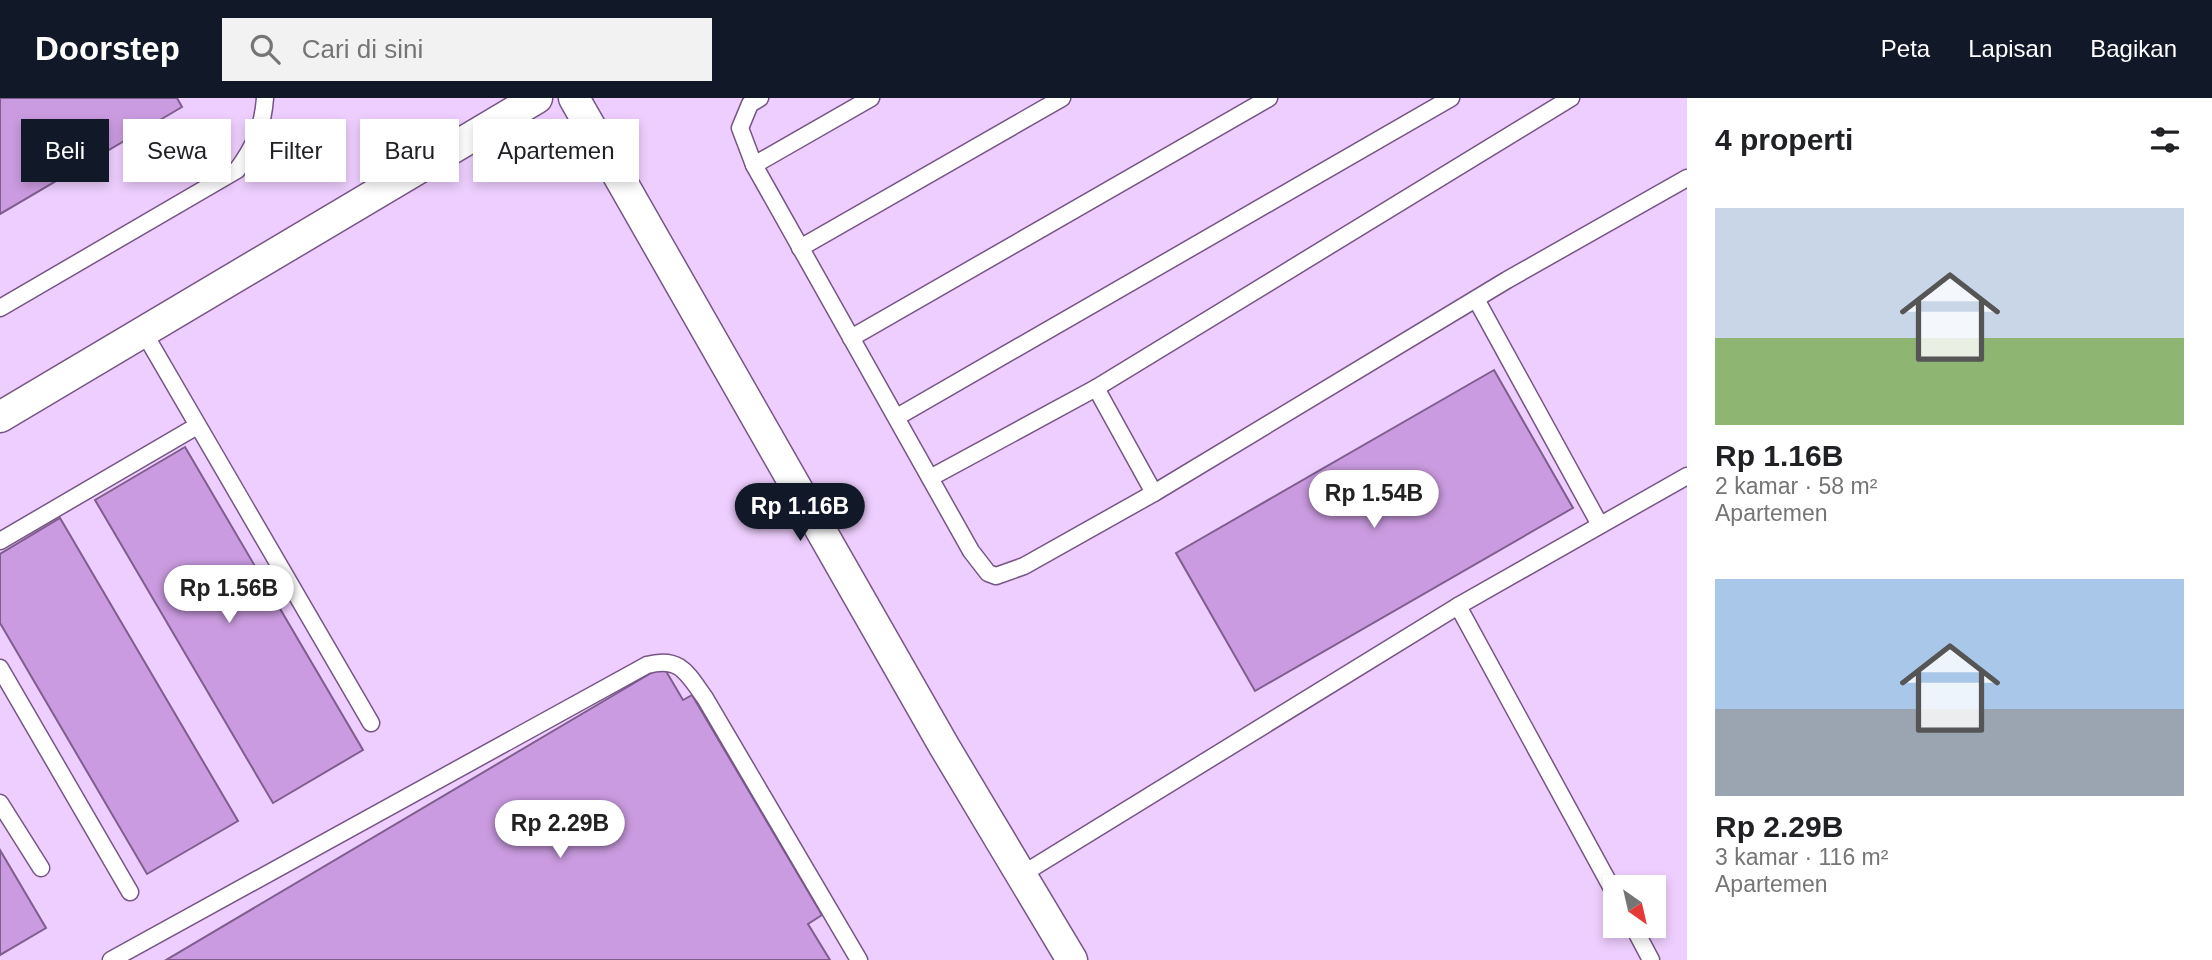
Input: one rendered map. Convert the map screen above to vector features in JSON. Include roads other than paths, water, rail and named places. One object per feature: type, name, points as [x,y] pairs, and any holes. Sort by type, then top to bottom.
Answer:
[{"type":"street","points":[[0,416],[537,98]]},
{"type":"street","points":[[574,98],[1072,960]]},
{"type":"lane","points":[[0,308],[237,170],[254,147],[264,119],[265,98]]},
{"type":"lane","points":[[760,98],[750,104],[740,128],[754,165],[971,551],[988,573],[996,576],[1024,566],[1154,493],[1476,299],[1687,178]]},
{"type":"lane","points":[[754,165],[871,98]]},
{"type":"lane","points":[[800,248],[1062,98]]},
{"type":"lane","points":[[851,338],[1269,98]]},
{"type":"lane","points":[[897,417],[1451,98]]},
{"type":"lane","points":[[930,478],[1096,388],[1571,98]]},
{"type":"lane","points":[[1476,299],[1600,525]]},
{"type":"lane","points":[[143,331],[371,723]]},
{"type":"lane","points":[[1096,388],[1154,493]]},
{"type":"lane","points":[[0,541],[197,426]]},
{"type":"lane","points":[[1021,875],[1458,606],[1687,476]]},
{"type":"lane","points":[[1458,606],[1605,875]]},
{"type":"lane","points":[[111,960],[647,665],[664,661],[683,668],[705,698],[859,960]]},
{"type":"lane","points":[[0,668],[130,892]]},
{"type":"lane","points":[[0,803],[41,868]]},
{"type":"lane","points":[[1639,938],[1651,960]]}]
